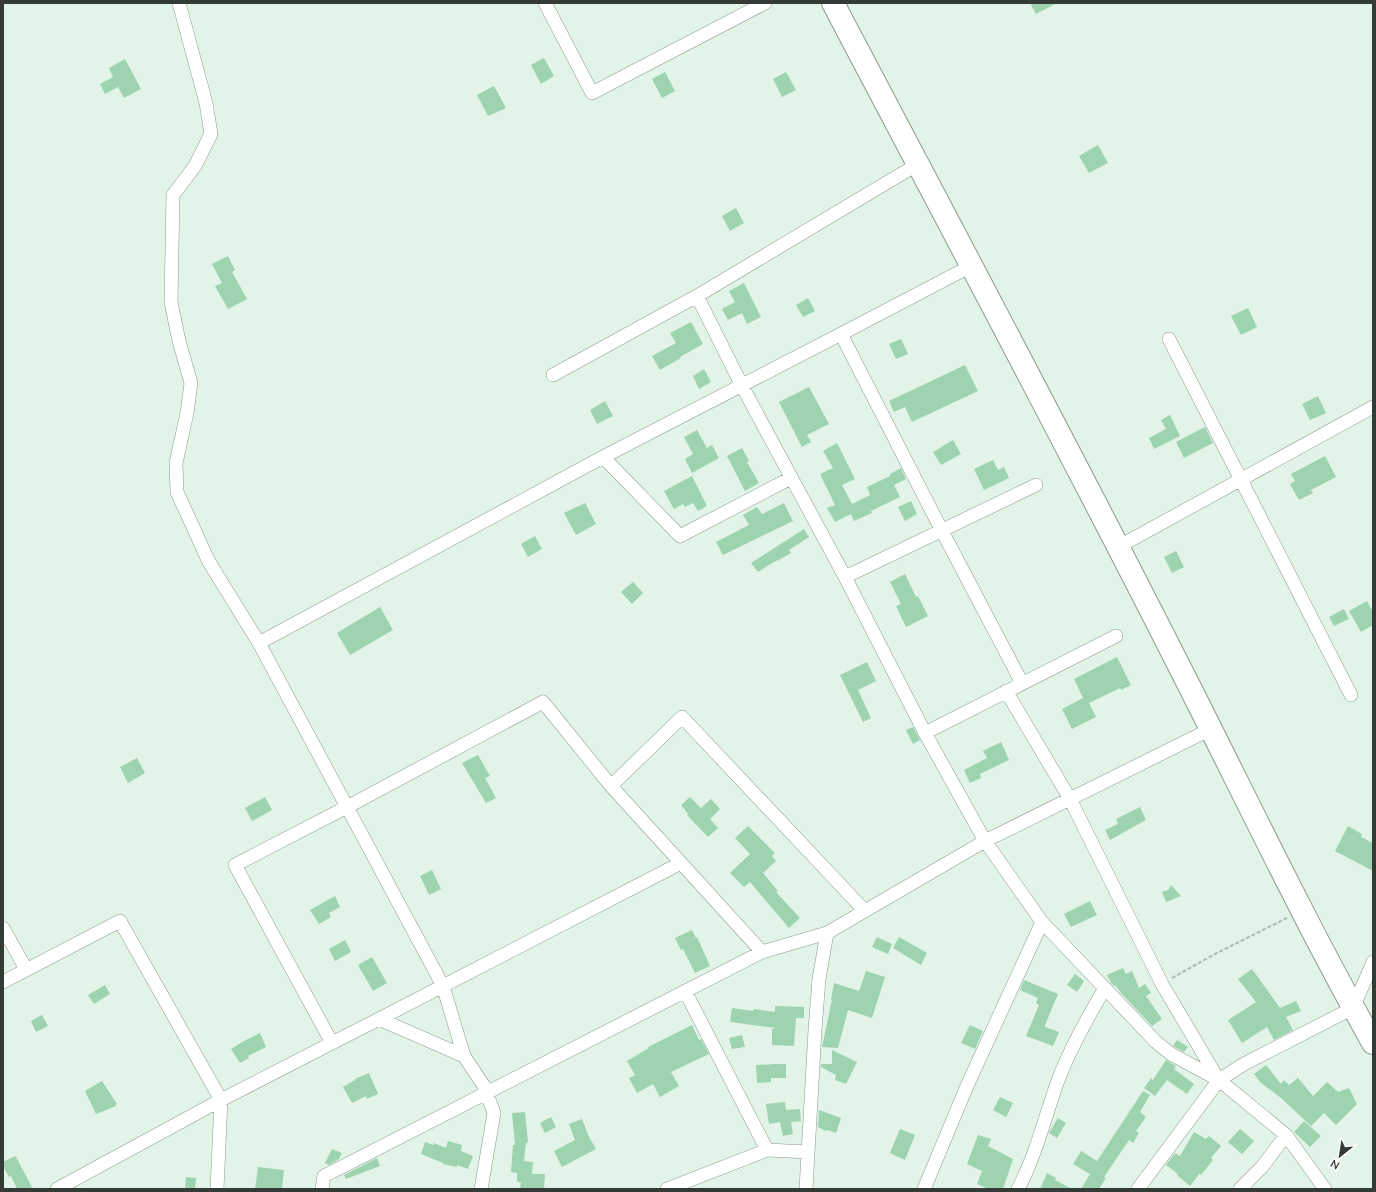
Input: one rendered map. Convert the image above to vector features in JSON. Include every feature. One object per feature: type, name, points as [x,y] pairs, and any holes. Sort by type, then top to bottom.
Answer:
[{"type":"highway","points":[[833,3],[1118,547],[1302,910],[1373,1043]]},
{"type":"street","points":[[180,3],[206,103],[211,134],[195,166],[173,195],[171,302],[179,341],[191,383],[187,413],[176,463],[177,492],[209,562],[259,643],[443,986],[464,1056],[484,1086],[494,1113],[481,1189]]},
{"type":"street","points":[[544,3],[592,93],[765,3]]},
{"type":"street","points":[[553,375],[697,296],[918,164]]},
{"type":"street","points":[[259,643],[603,457],[971,266]]},
{"type":"street","points":[[697,296],[742,386],[845,577],[925,733],[985,841],[1042,922],[1155,1041],[1171,1054],[1219,1080],[1286,1135],[1325,1189]]},
{"type":"street","points":[[841,334],[1022,683]]},
{"type":"street","points":[[1169,339],[1351,694]]},
{"type":"street","points":[[1118,547],[1373,407]]},
{"type":"street","points":[[603,457],[680,536],[792,478]]},
{"type":"street","points":[[845,577],[1036,485]]},
{"type":"street","points":[[925,733],[1116,636]]},
{"type":"street","points":[[1006,692],[1070,799],[1162,984],[1219,1080]]},
{"type":"street","points":[[332,1043],[235,865],[543,702],[611,786],[762,952]]},
{"type":"street","points":[[611,786],[682,717],[865,912]]},
{"type":"street","points":[[322,1189],[324,1176],[762,952],[827,933],[985,841],[1211,729]]},
{"type":"street","points":[[57,1189],[221,1100],[681,863]]},
{"type":"street","points":[[3,982],[120,921],[221,1100],[217,1189]]},
{"type":"street","points":[[924,1189],[967,1086],[1042,922]]},
{"type":"street","points":[[3,928],[26,969]]},
{"type":"street","points":[[806,1189],[818,994],[827,933]]},
{"type":"street","points":[[1138,1189],[1219,1080],[1244,1064],[1353,1008],[1373,962]]},
{"type":"street","points":[[1018,1189],[1026,1174],[1056,1085],[1076,1038],[1105,988]]},
{"type":"street","points":[[685,991],[767,1150]]},
{"type":"street","points":[[379,1019],[464,1056]]},
{"type":"street","points":[[1240,1189],[1262,1167],[1286,1135]]},
{"type":"street","points":[[667,1189],[767,1150],[808,1152]]},
{"type":"path","points":[[1162,984],[1214,954],[1302,910]]},
{"type":"building","points":[[1030,3],[1057,3],[1036,14]]},
{"type":"building","points":[[544,58],[554,76],[541,84],[531,65]]},
{"type":"building","points":[[125,59],[141,89],[124,98],[118,87],[105,94],[100,84],[113,77],[109,68]]},
{"type":"building","points":[[665,72],[675,91],[662,98],[652,79]]},
{"type":"building","points":[[786,72],[796,90],[782,97],[773,79]]},
{"type":"building","points":[[494,86],[506,108],[488,116],[477,95]]},
{"type":"building","points":[[1098,145],[1108,163],[1089,173],[1079,156]]},
{"type":"building","points":[[736,208],[744,223],[730,231],[722,216]]},
{"type":"building","points":[[228,256],[235,270],[232,272],[247,299],[228,309],[215,286],[222,283],[212,264]]},
{"type":"building","points":[[744,283],[761,317],[747,324],[742,313],[728,320],[722,309],[735,302],[729,291]]},
{"type":"building","points":[[808,298],[815,311],[803,317],[796,305]]},
{"type":"building","points":[[1248,308],[1257,327],[1241,335],[1231,316]]},
{"type":"building","points":[[691,322],[703,344],[660,370],[652,356],[676,343],[670,333]]},
{"type":"building","points":[[901,339],[908,354],[896,359],[889,344]]},
{"type":"building","points":[[965,365],[978,391],[912,422],[905,407],[894,412],[889,401]]},
{"type":"building","points":[[704,369],[711,382],[699,389],[693,376]]},
{"type":"building","points":[[809,387],[829,424],[807,435],[811,442],[802,447],[779,402]]},
{"type":"building","points":[[1318,396],[1326,413],[1310,420],[1302,404]]},
{"type":"building","points":[[605,401],[613,416],[597,424],[590,410]]},
{"type":"building","points":[[1170,415],[1180,436],[1154,449],[1149,438],[1166,429],[1161,420]]},
{"type":"building","points":[[1205,427],[1213,443],[1184,458],[1176,442]]},
{"type":"building","points":[[697,430],[707,448],[712,445],[719,458],[692,473],[685,459],[693,454],[684,437]]},
{"type":"building","points":[[953,440],[961,454],[941,465],[933,452]]},
{"type":"building","points":[[837,443],[855,479],[842,485],[852,504],[870,495],[867,487],[890,476],[890,474],[901,468],[906,479],[894,485],[900,497],[871,511],[872,513],[854,521],[851,514],[835,522],[827,508],[835,505],[820,474],[833,468],[823,451]]},
{"type":"building","points":[[742,448],[749,461],[747,462],[759,483],[745,491],[727,456]]},
{"type":"building","points":[[1325,456],[1336,477],[1311,490],[1313,493],[1299,500],[1290,484],[1295,481],[1291,474]]},
{"type":"building","points":[[993,460],[998,470],[1004,467],[1009,478],[984,490],[974,469]]},
{"type":"building","points":[[692,476],[707,506],[698,511],[693,503],[685,507],[683,504],[674,509],[664,491]]},
{"type":"building","points":[[911,501],[917,514],[905,521],[898,507]]},
{"type":"building","points":[[585,503],[596,524],[576,535],[564,513]]},
{"type":"building","points":[[784,503],[793,521],[723,555],[716,542],[749,525],[743,515],[757,507],[762,514]]},
{"type":"building","points":[[804,529],[809,537],[789,550],[791,553],[758,572],[751,563]]},
{"type":"building","points":[[535,536],[542,549],[528,557],[521,544]]},
{"type":"building","points":[[1176,551],[1184,567],[1172,573],[1164,557]]},
{"type":"building","points":[[905,574],[916,597],[918,596],[928,616],[906,627],[896,606],[901,604],[890,582]]},
{"type":"building","points":[[633,582],[643,593],[632,604],[621,592]]},
{"type":"building","points":[[1367,601],[1373,612],[1373,625],[1361,632],[1349,611]]},
{"type":"building","points":[[380,607],[393,630],[350,655],[337,633]]},
{"type":"building","points":[[1344,609],[1349,619],[1334,626],[1329,617]]},
{"type":"building","points":[[1117,657],[1131,685],[1121,690],[1120,688],[1089,703],[1096,717],[1072,729],[1062,709],[1083,698],[1074,679]]},
{"type":"building","points":[[867,662],[876,681],[858,690],[871,718],[863,722],[840,675]]},
{"type":"building","points":[[913,727],[920,740],[913,744],[906,730]]},
{"type":"building","points":[[1001,742],[1009,760],[980,774],[981,778],[970,783],[964,770],[987,758],[983,751]]},
{"type":"building","points":[[478,755],[490,776],[485,778],[496,798],[486,803],[462,763]]},
{"type":"building","points":[[137,758],[145,773],[128,783],[120,767]]},
{"type":"building","points":[[265,797],[272,810],[252,821],[245,808]]},
{"type":"building","points":[[690,797],[701,808],[711,799],[720,809],[710,819],[718,828],[708,837],[687,815],[688,814],[681,805]]},
{"type":"building","points":[[1140,807],[1146,820],[1110,840],[1105,830],[1118,824],[1116,819]]},
{"type":"building","points":[[748,826],[775,853],[772,856],[776,861],[763,873],[778,891],[776,892],[800,918],[789,928],[750,882],[744,887],[730,873],[750,854],[735,838]]},
{"type":"building","points":[[1348,826],[1362,834],[1361,837],[1373,843],[1373,871],[1335,851]]},
{"type":"building","points":[[432,870],[441,889],[429,895],[420,876]]},
{"type":"building","points":[[1171,885],[1181,896],[1166,902],[1162,892],[1168,890]]},
{"type":"building","points":[[335,896],[340,907],[329,913],[331,917],[319,924],[310,910]]},
{"type":"building","points":[[1090,901],[1097,915],[1071,927],[1064,914]]},
{"type":"building","points":[[692,930],[696,938],[697,937],[710,966],[695,973],[683,949],[681,950],[675,938]]},
{"type":"building","points":[[877,937],[892,944],[888,954],[872,947]]},
{"type":"building","points":[[899,937],[927,953],[921,965],[893,948]]},
{"type":"building","points":[[345,940],[351,952],[335,961],[329,949]]},
{"type":"building","points":[[372,957],[387,983],[373,991],[358,965]]},
{"type":"building","points":[[1123,968],[1126,974],[1132,971],[1139,988],[1145,984],[1151,993],[1146,996],[1162,1019],[1152,1026],[1116,986],[1112,984],[1107,975]]},
{"type":"building","points":[[1252,969],[1280,1008],[1296,1001],[1301,1011],[1286,1017],[1293,1030],[1274,1040],[1267,1027],[1242,1043],[1228,1020],[1256,1002],[1238,979]]},
{"type":"building","points":[[866,971],[885,977],[872,1018],[848,1010],[838,1048],[822,1047],[834,983],[859,991]]},
{"type":"building","points":[[1075,974],[1084,981],[1077,992],[1067,985]]},
{"type":"building","points":[[1024,980],[1058,994],[1045,1025],[1045,1027],[1059,1032],[1053,1046],[1026,1036],[1039,1005],[1036,1003],[1038,998],[1020,990]]},
{"type":"building","points":[[105,985],[110,994],[94,1004],[88,995]]},
{"type":"building","points":[[775,1006],[804,1007],[804,1018],[796,1018],[794,1046],[772,1045],[772,1029],[776,1028],[730,1022],[732,1008],[775,1012]]},
{"type":"building","points":[[42,1015],[48,1026],[36,1032],[31,1021]]},
{"type":"building","points":[[692,1025],[699,1040],[701,1039],[709,1054],[671,1072],[679,1086],[660,1097],[653,1084],[637,1093],[629,1078],[635,1075],[627,1061],[649,1048],[648,1047]]},
{"type":"building","points":[[970,1025],[983,1031],[975,1049],[961,1043]]},
{"type":"building","points":[[260,1033],[266,1047],[248,1056],[249,1058],[240,1063],[231,1049]]},
{"type":"building","points":[[742,1035],[745,1047],[732,1049],[729,1038]]},
{"type":"building","points":[[1177,1040],[1188,1047],[1184,1052],[1173,1046]]},
{"type":"building","points":[[832,1050],[857,1062],[846,1084],[835,1080],[836,1075],[821,1067],[821,1064],[832,1064]]},
{"type":"building","points":[[1166,1060],[1176,1066],[1174,1069],[1194,1084],[1187,1094],[1167,1080],[1155,1096],[1144,1088],[1151,1078],[1153,1080]]},
{"type":"building","points":[[786,1064],[786,1078],[771,1078],[771,1082],[757,1083],[756,1065]]},
{"type":"building","points":[[1266,1065],[1281,1084],[1284,1080],[1289,1085],[1298,1078],[1313,1096],[1327,1082],[1338,1092],[1349,1088],[1357,1104],[1336,1125],[1324,1113],[1311,1126],[1281,1098],[1260,1082],[1254,1074]]},
{"type":"building","points":[[369,1073],[378,1094],[367,1099],[366,1096],[352,1103],[343,1087],[355,1079]]},
{"type":"building","points":[[102,1081],[117,1104],[115,1105],[116,1106],[96,1114],[85,1091]]},
{"type":"building","points":[[1143,1091],[1150,1095],[1140,1112],[1146,1117],[1136,1131],[1139,1133],[1133,1143],[1129,1140],[1104,1177],[1106,1178],[1099,1189],[1081,1189],[1090,1174],[1073,1164],[1081,1151],[1097,1161]]},
{"type":"building","points":[[1000,1097],[1013,1103],[1006,1117],[993,1110]]},
{"type":"building","points":[[785,1102],[786,1110],[800,1109],[801,1121],[791,1122],[793,1134],[783,1136],[780,1122],[769,1124],[766,1104]]},
{"type":"building","points":[[819,1110],[841,1118],[836,1133],[826,1131],[818,1127]]},
{"type":"building","points":[[525,1112],[528,1142],[526,1143],[524,1161],[533,1162],[532,1174],[545,1174],[544,1189],[520,1189],[521,1182],[517,1182],[517,1173],[511,1172],[513,1145],[515,1145],[512,1113]]},
{"type":"building","points":[[551,1117],[556,1127],[545,1133],[540,1123]]},
{"type":"building","points":[[1058,1118],[1066,1123],[1057,1138],[1049,1133]]},
{"type":"building","points":[[582,1119],[589,1137],[596,1149],[562,1167],[554,1151],[575,1140],[569,1124]]},
{"type":"building","points":[[1304,1121],[1321,1136],[1310,1147],[1294,1132]]},
{"type":"building","points":[[900,1129],[915,1135],[905,1160],[890,1153]]},
{"type":"building","points":[[1240,1129],[1254,1141],[1242,1154],[1228,1142]]},
{"type":"building","points":[[1194,1132],[1206,1139],[1209,1136],[1221,1146],[1211,1158],[1213,1160],[1201,1175],[1199,1174],[1190,1186],[1166,1165],[1175,1153],[1180,1156]]},
{"type":"building","points":[[978,1135],[991,1139],[988,1146],[1013,1159],[1003,1189],[989,1189],[977,1184],[982,1171],[967,1164]]},
{"type":"building","points":[[448,1141],[462,1145],[461,1151],[473,1156],[468,1169],[457,1165],[457,1167],[443,1164],[421,1154],[425,1142],[433,1145],[434,1143],[446,1148]]},
{"type":"building","points":[[332,1149],[342,1153],[339,1159],[329,1165],[325,1163]]},
{"type":"building","points":[[15,1156],[33,1189],[17,1189],[11,1176],[9,1177],[3,1166],[3,1162]]},
{"type":"building","points":[[377,1158],[380,1166],[346,1179],[344,1175]]},
{"type":"building","points":[[258,1167],[284,1170],[282,1189],[255,1189]]},
{"type":"building","points":[[1047,1173],[1056,1178],[1055,1180],[1072,1189],[1040,1189]]},
{"type":"building","points":[[186,1177],[196,1178],[195,1189],[185,1189]]}]
